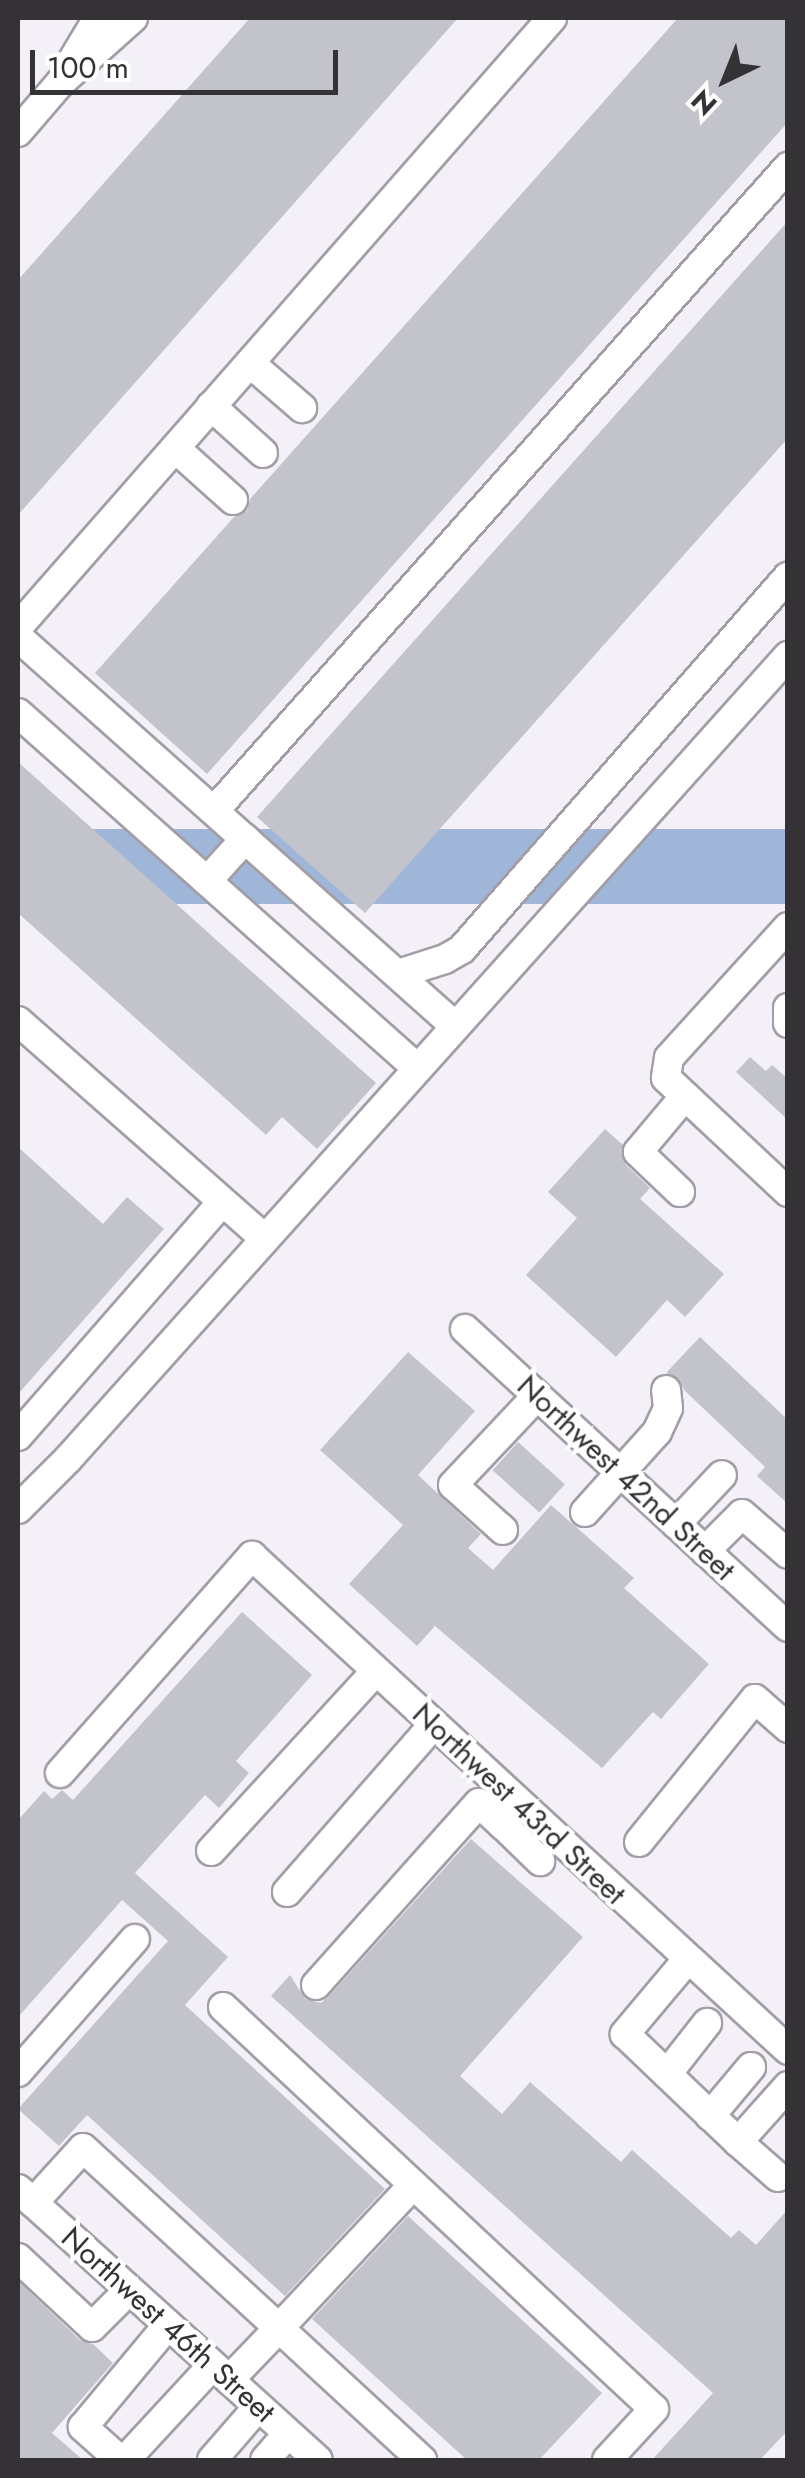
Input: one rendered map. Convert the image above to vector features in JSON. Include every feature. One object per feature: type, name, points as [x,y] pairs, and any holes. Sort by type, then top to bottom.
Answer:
[{"type":"street","points":[[60,83],[98,18]]},
{"type":"street","points":[[18,132],[60,83],[133,18]]},
{"type":"street","points":[[18,628],[552,18]]},
{"type":"street","points":[[214,811],[788,167]]},
{"type":"street","points":[[250,362],[302,408]]},
{"type":"street","points":[[212,406],[263,453]]},
{"type":"street","points":[[174,448],[233,500]]},
{"type":"street","points":[[398,974],[445,960],[462,949],[788,577]]},
{"type":"street","points":[[18,636],[456,1026]]},
{"type":"street","points":[[18,1509],[788,656]]},
{"type":"street","points":[[18,713],[417,1068]]},
{"type":"street","points":[[206,881],[245,838]]},
{"type":"street","points":[[788,926],[669,1058],[676,1087],[788,1192]]},
{"type":"street","points":[[788,1008],[788,1023]]},
{"type":"street","points":[[18,1022],[264,1239]]},
{"type":"street","points":[[676,1087],[638,1152],[680,1192]]},
{"type":"street","points":[[18,1436],[222,1202]]},
{"type":"street","name":"Northwest 42nd Street","points":[[465,1329],[788,1628]]},
{"type":"street","points":[[585,1512],[657,1432],[668,1408],[666,1390]]},
{"type":"street","points":[[503,1530],[453,1485],[537,1396]]},
{"type":"street","points":[[676,1524],[722,1475]]},
{"type":"street","points":[[704,1551],[742,1514],[788,1554]]},
{"type":"street","name":"Northwest 43rd Street","points":[[60,1773],[252,1556],[434,1724],[511,1814],[688,1960],[788,2050]]},
{"type":"street","points":[[211,1851],[376,1670]]},
{"type":"street","points":[[638,1842],[755,1699],[788,1728]]},
{"type":"street","points":[[287,1892],[434,1724]]},
{"type":"street","points":[[316,1985],[479,1803],[511,1814],[540,1861]]},
{"type":"street","points":[[18,2072],[135,1939]]},
{"type":"street","points":[[688,1960],[625,2034],[778,2177]]},
{"type":"street","points":[[223,2007],[654,2409],[607,2460]]},
{"type":"street","points":[[667,2074],[707,2023]]},
{"type":"street","points":[[710,2116],[751,2066]]},
{"type":"street","points":[[738,2142],[788,2086]]},
{"type":"street","points":[[25,2196],[83,2148],[422,2460]]},
{"type":"street","points":[[168,2325],[83,2427],[122,2460],[278,2328],[413,2185]]},
{"type":"street","name":"Northwest 46th Street","points":[[25,2196],[318,2460]]},
{"type":"street","points":[[18,2258],[92,2327],[129,2290]]},
{"type":"street","points":[[212,2460],[258,2407]]},
{"type":"street","points":[[265,2460],[288,2434]]},
{"type":"water","points":[[18,829],[787,829],[787,904],[18,904]]},
{"type":"building","points":[[250,18],[458,18],[18,515],[18,280]]},
{"type":"building","points":[[678,18],[788,18],[788,122],[207,774],[95,673],[234,517],[247,511],[250,499]]},
{"type":"building","points":[[788,221],[788,438],[365,913],[257,817]]},
{"type":"building","points":[[18,762],[376,1083],[317,1149],[282,1117],[266,1135],[18,913]]},
{"type":"building","points":[[750,1057],[766,1071],[772,1065],[788,1079],[788,1120],[736,1072]]},
{"type":"building","points":[[605,1129],[623,1145],[625,1164],[650,1188],[640,1199],[724,1274],[685,1317],[667,1300],[616,1357],[526,1275],[577,1218],[548,1192]]},
{"type":"building","points":[[18,1147],[103,1224],[127,1197],[164,1229],[18,1394]]},
{"type":"building","points":[[700,1337],[788,1420],[788,1504],[757,1476],[765,1467],[684,1390],[679,1379],[666,1373]]},
{"type":"building","points":[[408,1352],[475,1411],[418,1475],[481,1534],[468,1548],[493,1570],[551,1505],[634,1578],[624,1588],[709,1664],[661,1719],[653,1712],[602,1768],[435,1626],[417,1646],[349,1584],[403,1525],[320,1450]]},
{"type":"building","points":[[518,1442],[565,1484],[539,1512],[493,1470]]},
{"type":"building","points":[[242,1612],[312,1675],[236,1761],[249,1773],[219,1808],[205,1795],[135,1873],[228,1957],[185,2005],[385,2189],[285,2296],[87,2115],[59,2146],[18,2109],[168,1941],[122,1900],[18,2017],[18,1820],[44,1791],[52,1799],[62,1790],[73,1800]]},
{"type":"building","points":[[471,1839],[583,1937],[460,2076],[502,2114],[530,2082],[621,2162],[632,2150],[731,2238],[739,2230],[756,2245],[788,2209],[788,2430],[760,2460],[652,2460],[713,2393],[271,1996],[290,1975],[305,1999],[321,2003]]},
{"type":"building","points":[[408,2216],[602,2393],[539,2460],[467,2460],[312,2319]]},
{"type":"building","points":[[18,2281],[80,2340],[93,2344],[113,2363],[52,2433],[83,2460],[18,2460]]}]
